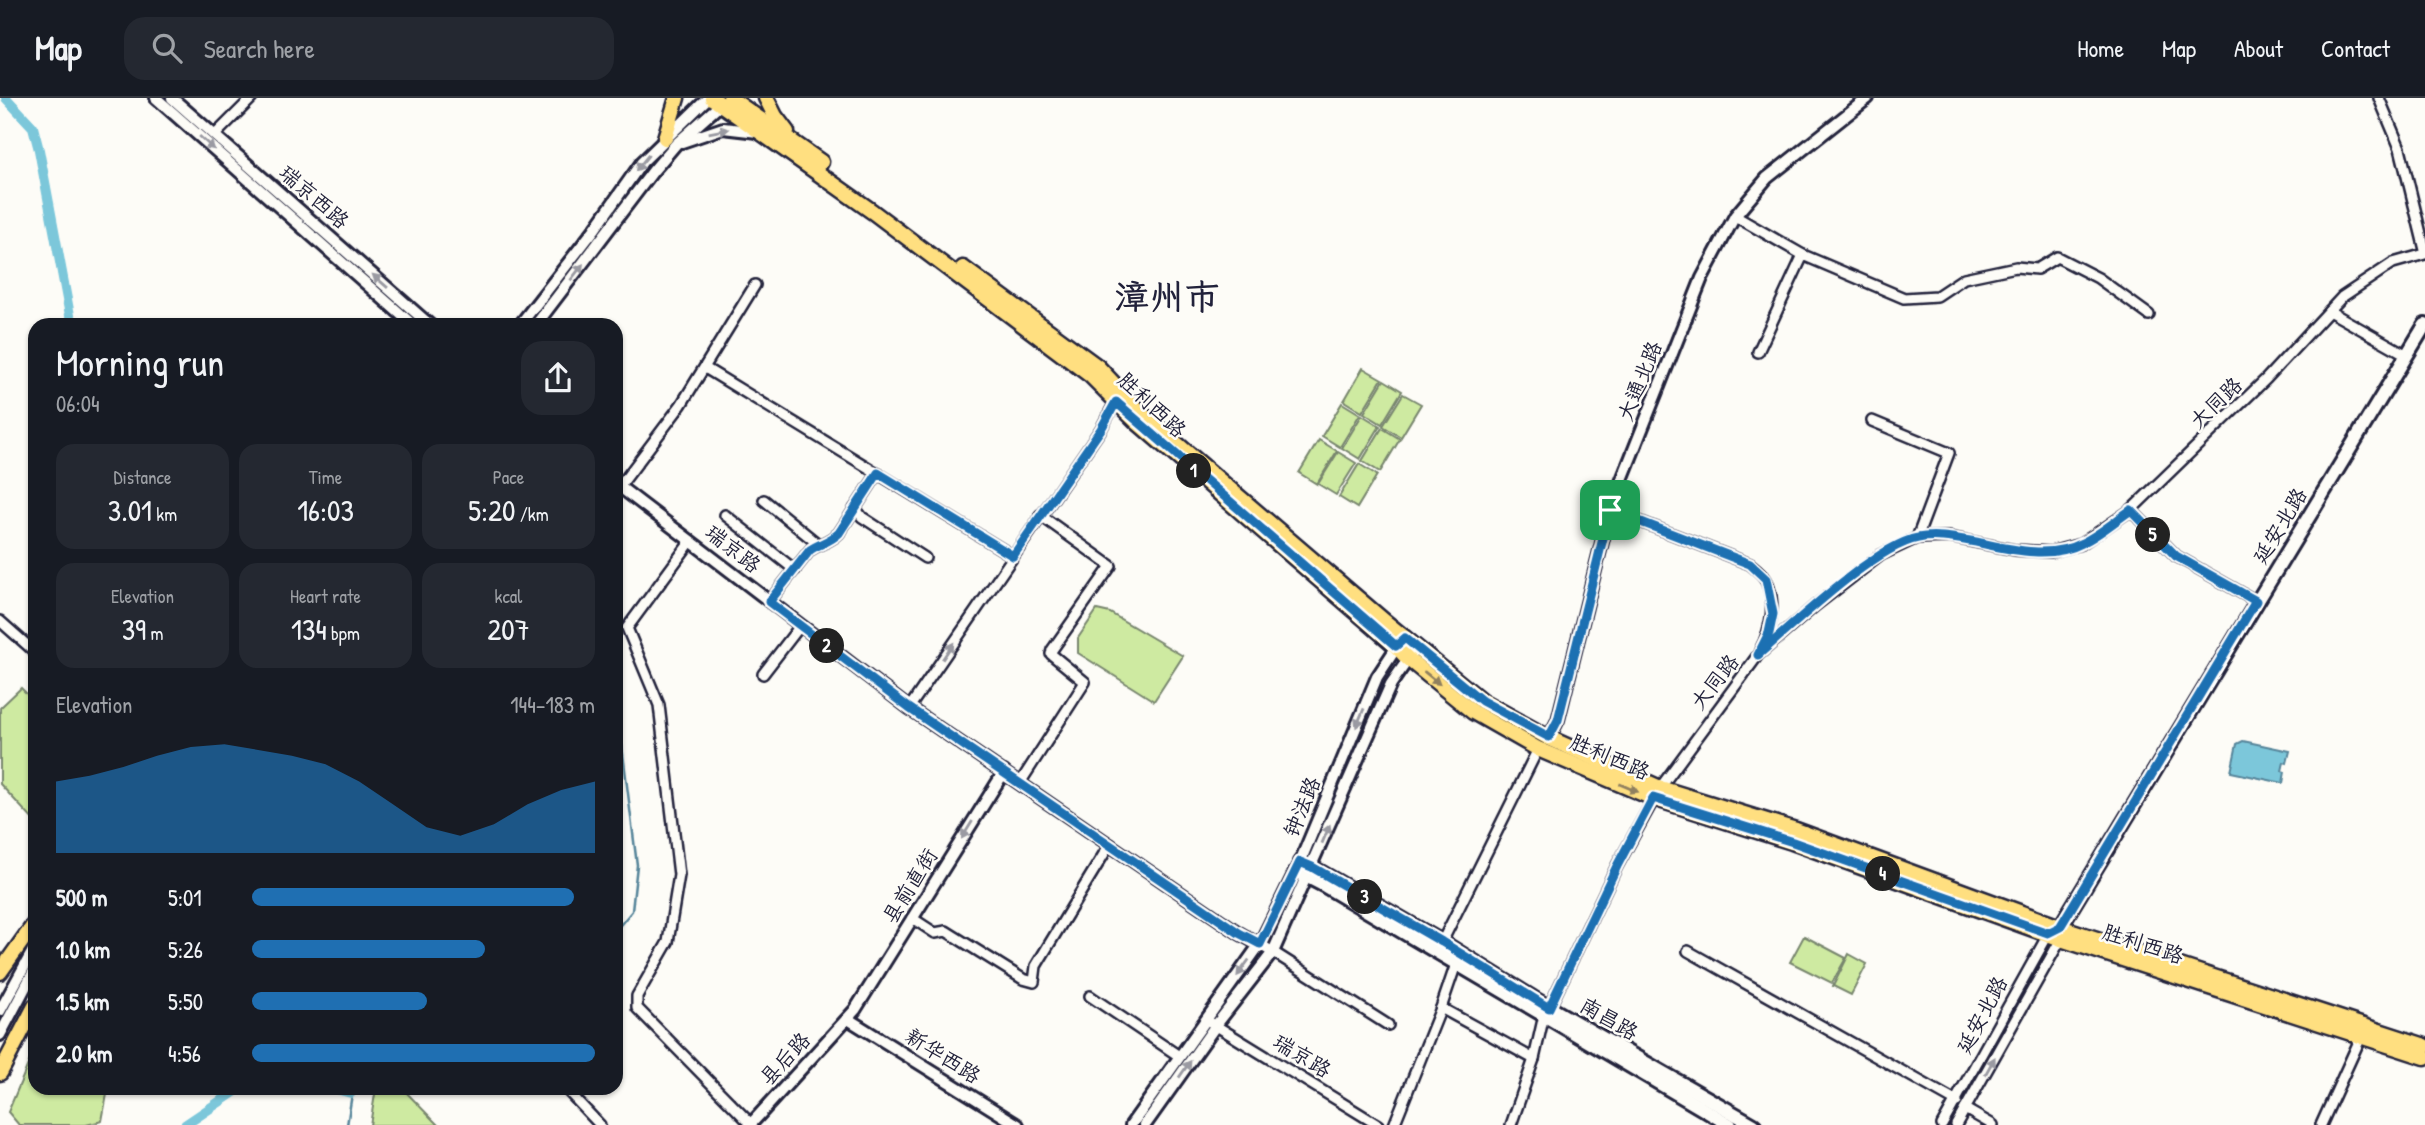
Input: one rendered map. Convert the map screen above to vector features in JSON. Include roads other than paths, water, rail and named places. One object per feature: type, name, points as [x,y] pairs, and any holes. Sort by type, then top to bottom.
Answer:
[{"type":"main road","points":[[671,141],[677,98]]},
{"type":"main road","points":[[766,98],[775,116],[796,144]]},
{"type":"main road","points":[[720,99],[796,144],[1098,367],[1118,397]]},
{"type":"main road","name":"胜利西路","points":[[720,99],[1118,397],[1400,642],[1473,712],[1538,749],[1793,842],[2425,1057]]},
{"type":"main road","name":"延安北路","points":[[2056,933],[2425,325]]},
{"type":"main road","points":[[1413,654],[1482,701],[1657,793]]},
{"type":"main road","name":"南昌路","points":[[1304,869],[1442,942],[1547,1012],[1730,1125]]},
{"type":"main road","name":"南昌路","points":[[1304,869],[1455,964],[1754,1125]]},
{"type":"main road","points":[[0,971],[28,933]]},
{"type":"main road","name":"胜利西路","points":[[2056,933],[2425,1046]]},
{"type":"main road","points":[[0,1073],[28,1019]]},
{"type":"street","name":"瑞京西路","points":[[156,98],[405,318]]},
{"type":"street","name":"瑞京西路","points":[[172,98],[422,318]]},
{"type":"street","points":[[215,135],[252,98]]},
{"type":"street","name":"大通北路","points":[[1549,737],[1558,720],[1610,510],[1702,278],[1735,216],[1767,178],[1868,98]]},
{"type":"street","points":[[2379,98],[2400,148],[2425,252]]},
{"type":"street","points":[[525,318],[594,230],[642,162],[720,99]]},
{"type":"street","points":[[541,318],[653,172],[671,141],[723,128],[764,133]]},
{"type":"street","points":[[1735,216],[1803,255],[1904,298],[1937,296],[1964,278],[2016,268],[2038,270],[2057,257],[2098,278],[2149,315]]},
{"type":"street","name":"大同路","points":[[1511,1125],[1547,1012],[1617,866],[1657,793],[1758,655],[1881,555],[1917,538],[1949,537],[2015,550],[2051,552],[2081,544],[2131,510],[2266,379],[2342,297],[2393,263],[2425,252]]},
{"type":"street","points":[[1758,352],[1803,255]]},
{"type":"street","points":[[623,476],[681,405],[755,285]]},
{"type":"street","points":[[2329,311],[2407,355]]},
{"type":"street","points":[[705,368],[1013,556]]},
{"type":"street","points":[[909,708],[1101,429],[1118,397]]},
{"type":"street","points":[[1872,421],[1948,453],[1917,538]]},
{"type":"street","points":[[769,602],[810,550],[818,544],[831,541],[878,473]]},
{"type":"street","name":"瑞京路","points":[[623,488],[909,708],[1239,933],[1273,952]]},
{"type":"street","points":[[764,500],[818,544]]},
{"type":"street","points":[[855,508],[862,517],[925,558]]},
{"type":"street","points":[[1610,510],[1750,564],[1766,579],[1773,614],[1769,633],[1758,655]]},
{"type":"street","points":[[2131,510],[2176,556],[2256,601]]},
{"type":"street","points":[[725,515],[795,570]]},
{"type":"street","points":[[1020,783],[1085,682],[1051,654],[1052,650],[1111,566],[1040,515]]},
{"type":"street","points":[[691,541],[627,628],[659,705],[679,875],[667,942],[637,996],[637,1007],[751,1125]]},
{"type":"street","points":[[0,621],[28,646]]},
{"type":"street","points":[[763,674],[800,625]]},
{"type":"street","name":"钟法路","points":[[1131,1125],[1179,1056],[1273,952],[1377,677],[1400,642]]},
{"type":"street","name":"钟法路","points":[[1146,1125],[1304,869],[1391,684],[1413,654]]},
{"type":"street","points":[[1442,942],[1538,749]]},
{"type":"street","name":"县前直街","points":[[848,1019],[1003,772]]},
{"type":"street","points":[[912,918],[935,933],[946,931],[1034,982],[1036,966],[1110,844]]},
{"type":"street","name":"延安北路","points":[[1942,1125],[2056,933]]},
{"type":"street","name":"延安北路","points":[[1956,1125],[2056,933]]},
{"type":"street","points":[[1688,951],[1956,1102]]},
{"type":"street","points":[[1273,952],[1388,1025]]},
{"type":"street","points":[[1394,1125],[1441,1008],[1455,964]]},
{"type":"street","points":[[0,1035],[28,966]]},
{"type":"street","points":[[0,1012],[28,976]]},
{"type":"street","points":[[1090,996],[1179,1056]]},
{"type":"street","points":[[1441,1008],[1534,1059]]},
{"type":"street","name":"县后路","points":[[751,1125],[848,1019]]},
{"type":"street","name":"新华西路","points":[[848,1019],[1017,1125]]},
{"type":"street","name":"瑞京路","points":[[1211,1022],[1378,1125]]},
{"type":"street","points":[[2321,1125],[2361,1037]]},
{"type":"street","points":[[572,1095],[600,1125]]},
{"type":"street","points":[[1965,1109],[1993,1125]]},
{"type":"water","points":[[2243,741],[2290,751],[2282,771],[2285,772],[2283,783],[2231,772],[2237,744]]},
{"type":"waterway","points":[[6,98],[33,127],[70,318]]},
{"type":"waterway","points":[[623,754],[637,865],[632,911],[623,922]]},
{"type":"waterway","points":[[185,1125],[230,1095]]},
{"type":"waterway","points":[[347,1125],[352,1095]]},
{"type":"district","name":"漳州市","points":[[1167,297]]}]
